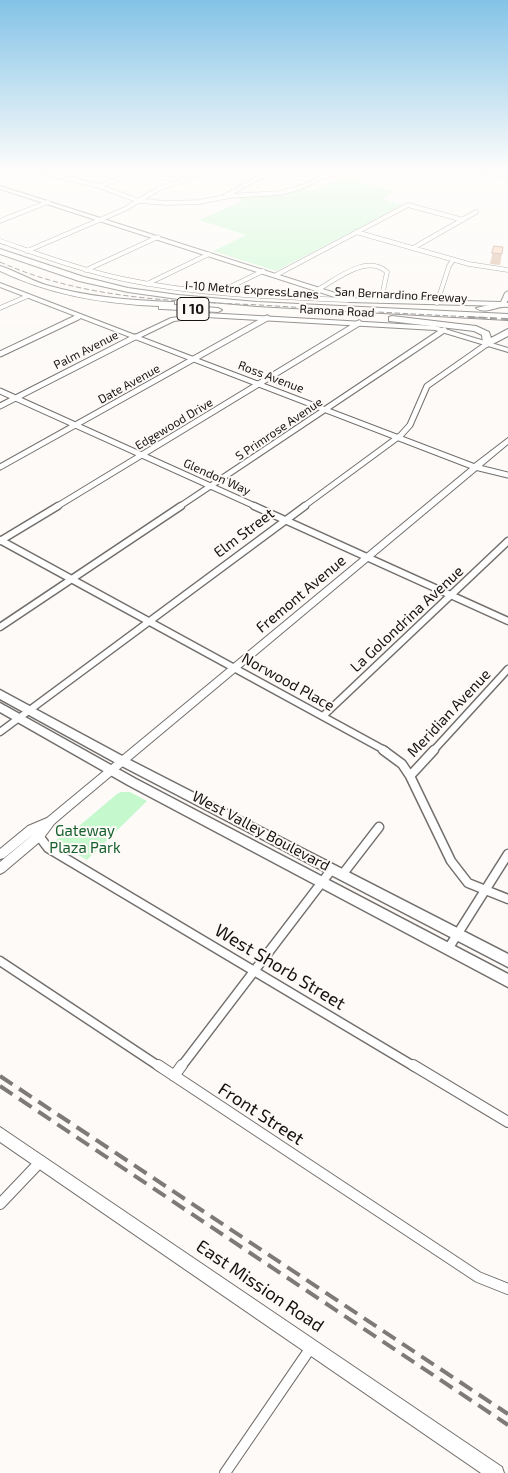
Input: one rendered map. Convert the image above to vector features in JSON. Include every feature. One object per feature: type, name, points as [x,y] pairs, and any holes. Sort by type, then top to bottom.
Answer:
[{"type":"highway","name":"San Bernardino Freeway","points":[[0,247],[74,272],[163,291],[223,298],[468,311],[507,319]]},
{"type":"highway","name":"I-10 Metro ExpressLanes","points":[[0,251],[82,279],[137,291],[233,303],[507,319]]},
{"type":"highway","name":"I-10 Metro ExpressLanes","points":[[0,268],[44,288],[109,300],[507,319]]},
{"type":"highway","name":"San Bernardino Freeway","points":[[0,273],[45,292],[93,302],[392,319],[507,319]]},
{"type":"highway","points":[[137,291],[163,291]]},
{"type":"highway","points":[[337,304],[490,308],[506,304]]},
{"type":"highway","points":[[392,319],[476,329],[486,334],[487,344],[508,332]]},
{"type":"main road","name":"West Valley Boulevard","points":[[0,694],[122,761],[508,961]]},
{"type":"main road","name":"West Valley Boulevard","points":[[0,707],[111,770],[508,981]]},
{"type":"street","points":[[27,250],[53,240]]},
{"type":"street","points":[[85,270],[152,240]]},
{"type":"street","points":[[166,240],[350,300]]},
{"type":"street","points":[[276,275],[342,240]]},
{"type":"street","points":[[383,240],[475,266],[508,270]]},
{"type":"street","points":[[412,248],[427,240]]},
{"type":"street","points":[[0,241],[85,270],[147,284],[223,294],[350,300],[506,304],[508,294]]},
{"type":"street","points":[[147,284],[209,254]]},
{"type":"street","points":[[437,303],[449,266],[453,260]]},
{"type":"street","points":[[320,289],[360,266],[380,266],[386,269],[388,274],[384,282],[382,301]]},
{"type":"street","points":[[223,294],[230,288],[262,271]]},
{"type":"street","points":[[0,285],[28,296]]},
{"type":"street","points":[[0,308],[28,296]]},
{"type":"street","name":"Ross Avenue","points":[[28,296],[475,468],[508,475]]},
{"type":"street","name":"Ramona Road","points":[[183,316],[206,315],[267,318],[444,330],[508,350]]},
{"type":"street","points":[[0,354],[80,316]]},
{"type":"street","name":"Palm Avenue","points":[[0,406],[167,321],[183,316]]},
{"type":"street","name":"Date Avenue","points":[[0,467],[267,318]]},
{"type":"street","name":"Edgewood Drive","points":[[0,541],[359,323]]},
{"type":"street","name":"S Primrose Avenue","points":[[0,627],[444,330]]},
{"type":"street","name":"Elm Street","points":[[0,732],[396,437],[410,425],[427,386],[487,344]]},
{"type":"street","name":"Glendon Way","points":[[0,391],[369,556],[508,621]]},
{"type":"street","name":"Fremont Avenue","points":[[50,821],[508,440]]},
{"type":"street","name":"La Golondrina Avenue","points":[[323,716],[508,540]]},
{"type":"street","name":"Norwood Place","points":[[0,541],[236,668],[392,756],[402,764],[410,776],[451,862],[468,883],[508,899]]},
{"type":"street","name":"Meridian Avenue","points":[[410,776],[508,669]]},
{"type":"street","points":[[0,869],[39,836],[50,821]]},
{"type":"street","points":[[0,856],[32,829],[50,821]]},
{"type":"street","points":[[174,1076],[256,971],[322,882],[337,872],[379,827]]},
{"type":"street","name":"West Shorb Street","points":[[39,836],[48,848],[508,1122]]},
{"type":"street","points":[[448,949],[508,854]]},
{"type":"street","name":"Front Street","points":[[0,961],[478,1277],[508,1290]]},
{"type":"street","name":"East Mission Road","points":[[0,1134],[496,1473]]},
{"type":"street","points":[[0,1204],[41,1161]]},
{"type":"street","points":[[225,1473],[312,1346]]},
{"type":"green space","points":[[236,240],[336,240],[276,271],[213,251]]},
{"type":"green space","name":"Gateway Plaza Park","points":[[121,792],[130,792],[147,801],[87,860],[54,841],[73,831]]},
{"type":"building","points":[[494,246],[503,247],[502,254],[492,253]]},
{"type":"railway","points":[[0,262],[63,284],[128,296],[194,302],[490,318]]},
{"type":"railway","points":[[468,317],[508,319]]},
{"type":"railway","points":[[0,1076],[508,1414]]},
{"type":"railway","points":[[0,1086],[508,1425]]}]
